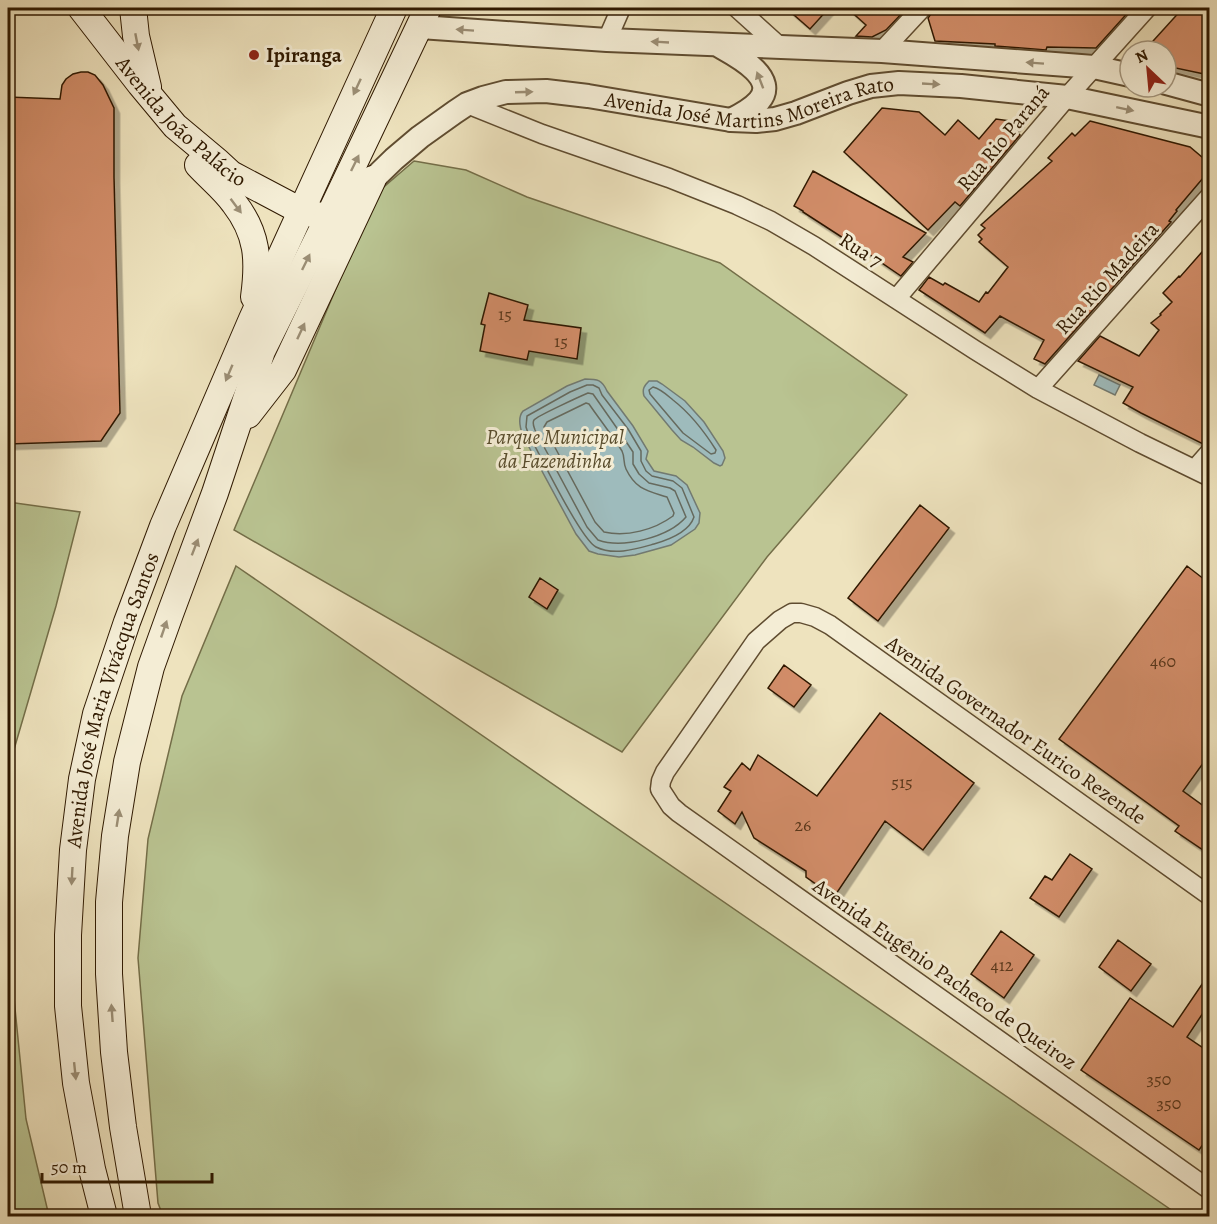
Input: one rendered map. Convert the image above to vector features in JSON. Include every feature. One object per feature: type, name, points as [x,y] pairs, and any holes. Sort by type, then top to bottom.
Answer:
[{"type":"main road","name":"Avenida João Palácio","points":[[81,8],[175,126],[231,174],[300,211]]},
{"type":"main road","points":[[133,8],[136,36],[151,98]]},
{"type":"main road","points":[[386,11],[424,17]]},
{"type":"main road","name":"Avenida José Maria Vivácqua Santos","points":[[104,1216],[92,1169],[76,1083],[68,1006],[68,935],[72,872],[82,779],[96,714],[163,525],[386,11]]},
{"type":"main road","name":"Avenida José Maria Vivácqua Santos","points":[[138,1216],[123,1127],[114,1052],[109,974],[110,902],[115,836],[127,762],[151,668],[215,493],[262,351],[424,17]]},
{"type":"main road","points":[[175,126],[190,154],[234,202],[251,231],[257,264],[252,319]]},
{"type":"main road","points":[[236,432],[283,370],[373,179]]},
{"type":"main road","points":[[300,211],[329,216]]},
{"type":"street","points":[[607,40],[621,8]]},
{"type":"street","points":[[737,8],[779,46]]},
{"type":"street","points":[[882,51],[922,8]]},
{"type":"street","name":"Rua Rio Paraná","points":[[896,299],[1067,97],[1147,8]]},
{"type":"street","name":"Avenida José Martins Moreira Rato","points":[[424,17],[607,40],[882,51],[1094,67],[1118,72]]},
{"type":"street","points":[[718,45],[747,62],[761,77],[763,85],[762,96],[758,102],[731,120]]},
{"type":"street","name":"Avenida José Martins Moreira Rato","points":[[329,216],[355,197],[420,137],[467,104],[506,92],[546,91],[731,120],[756,121],[775,119],[871,86],[899,83],[961,86],[1067,97],[1209,127]]},
{"type":"street","points":[[1178,86],[1209,95]]},
{"type":"street","name":"Rua 7","points":[[467,104],[542,135],[669,178],[771,221],[1038,389],[1202,473]]},
{"type":"street","name":"Rua Rio Madeira","points":[[1038,389],[1209,196]]},
{"type":"street","points":[[1202,473],[1209,452]]},
{"type":"street","name":"Avenida Eugênio Pacheco de Queiroz","points":[[792,613],[780,620],[756,641],[664,772],[660,789],[671,806],[1209,1190]]},
{"type":"street","name":"Avenida Governador Eurico Rezende","points":[[792,613],[815,617],[830,625],[1209,896]]},
{"type":"green space","name":"Parque Municipal da Fazendinha","points":[[414,161],[466,170],[527,197],[720,263],[907,395],[767,557],[622,752],[234,530],[378,192]]},
{"type":"green space","points":[[8,502],[80,512],[56,606],[8,770]]},
{"type":"green space","points":[[236,566],[1180,1216],[163,1216],[158,1203],[138,958],[148,839],[182,696]]},
{"type":"green space","points":[[8,905],[9,948],[26,1119],[49,1216],[8,1216]]},
{"type":"water","points":[[1099,375],[1120,385],[1115,395],[1094,385]]},
{"type":"water","points":[[585,379],[596,380],[603,384],[648,451],[646,459],[654,471],[676,476],[687,485],[700,513],[699,523],[695,529],[671,545],[619,557],[589,551],[576,534],[523,436],[520,420],[523,411],[567,386]]},
{"type":"water","points":[[649,381],[657,381],[685,401],[704,422],[723,451],[725,458],[722,465],[714,463],[681,440],[672,430],[644,396],[644,388]]},
{"type":"building","points":[[786,8],[829,8],[810,29]]},
{"type":"building","points":[[847,8],[907,8],[886,30],[872,37],[856,36],[866,25]]},
{"type":"building","points":[[933,8],[1132,8],[1096,48],[1047,47],[1046,50],[995,46],[995,44],[935,41],[928,18]]},
{"type":"building","points":[[1183,8],[1209,8],[1209,75],[1178,69],[1178,39],[1155,39]]},
{"type":"building","points":[[81,72],[95,75],[103,85],[114,108],[120,413],[101,441],[8,444],[8,97],[60,99],[62,85],[66,79]]},
{"type":"building","points":[[882,108],[919,112],[945,135],[958,120],[979,139],[996,119],[1018,122],[1012,128],[1020,135],[960,206],[955,202],[928,230],[844,152]]},
{"type":"building","points":[[1090,121],[1190,147],[1209,163],[1209,171],[1176,210],[1169,221],[1171,222],[1045,364],[1034,359],[1044,340],[1000,316],[985,333],[919,290],[929,277],[979,302],[1008,267],[979,242],[982,239],[978,235],[985,228],[981,225],[1052,161],[1048,158],[1072,133],[1075,136]]},
{"type":"building","points":[[813,171],[926,233],[903,257],[913,262],[901,276],[794,206]]},
{"type":"building","points":[[1209,244],[1209,441],[1203,444],[1123,403],[1133,387],[1078,361],[1100,336],[1139,356],[1159,330],[1151,323],[1172,302],[1163,293]]},
{"type":"building","points":[[489,293],[528,305],[524,320],[581,328],[577,359],[529,351],[527,360],[480,351],[485,325],[481,324]]},
{"type":"building","points":[[920,505],[949,528],[878,621],[848,598]]},
{"type":"building","points":[[1187,566],[1209,583],[1209,755],[1183,791],[1209,810],[1209,854],[1175,831],[1179,826],[1059,739]]},
{"type":"building","points":[[540,578],[558,590],[547,609],[529,597]]},
{"type":"building","points":[[784,665],[811,685],[794,707],[768,688]]},
{"type":"building","points":[[880,713],[974,783],[923,850],[885,821],[834,897],[806,877],[806,871],[754,838],[742,812],[735,824],[718,811],[731,791],[724,787],[742,763],[750,770],[758,755],[817,796]]},
{"type":"building","points":[[1070,854],[1092,869],[1059,917],[1030,898],[1045,876],[1052,880]]},
{"type":"building","points":[[1001,931],[1034,955],[1004,998],[971,974]]},
{"type":"building","points":[[1118,940],[1151,964],[1131,991],[1099,967]]},
{"type":"building","points":[[1209,974],[1209,1004],[1187,1037],[1209,1052],[1209,1136],[1199,1150],[1081,1070],[1130,998],[1173,1027]]},
{"type":"place","name":"Ipiranga","points":[[254,55]]}]
